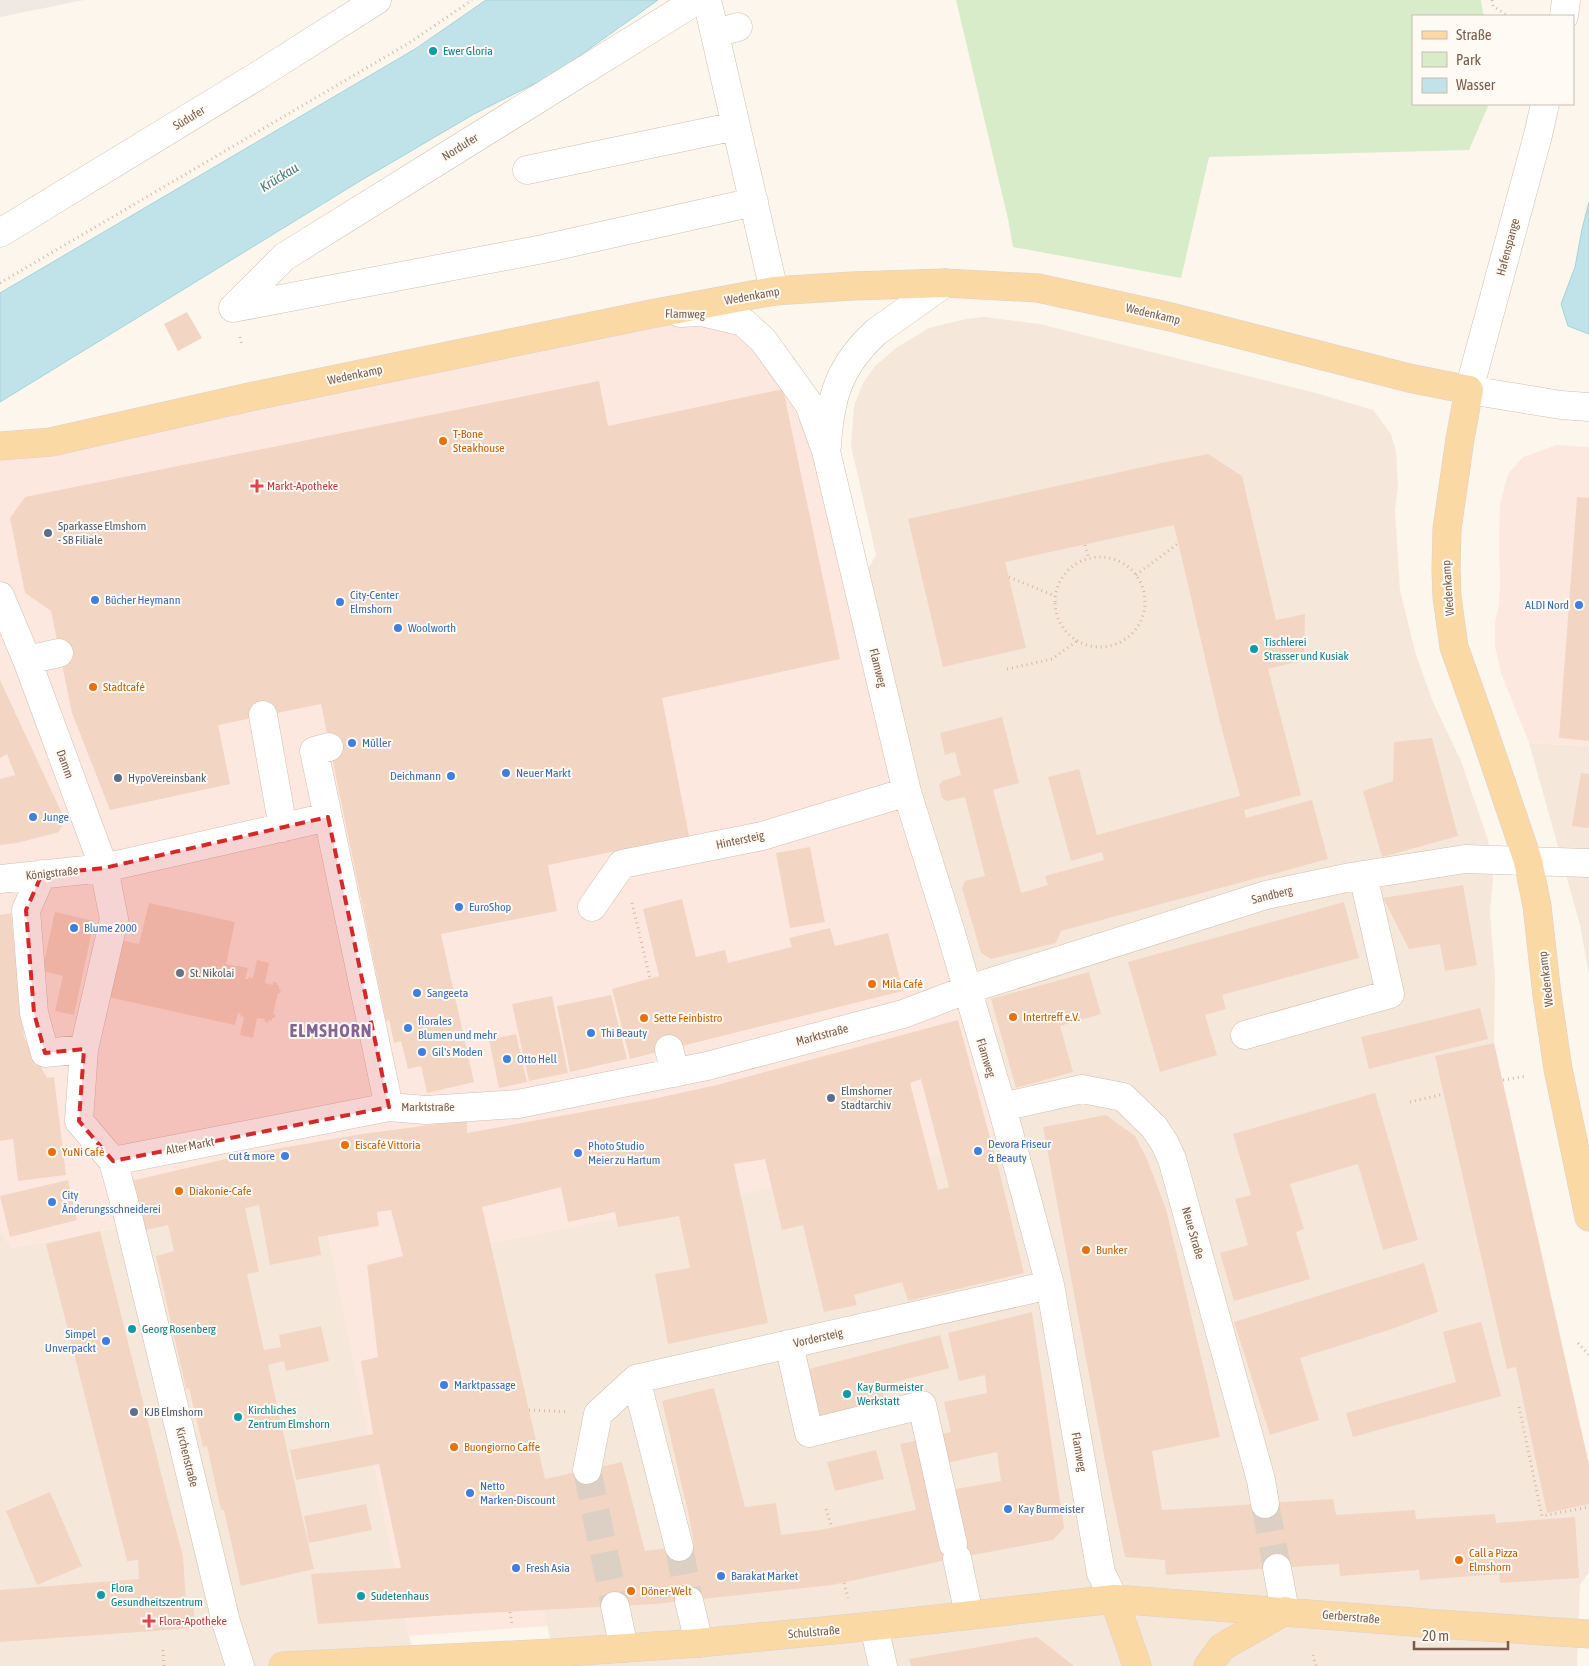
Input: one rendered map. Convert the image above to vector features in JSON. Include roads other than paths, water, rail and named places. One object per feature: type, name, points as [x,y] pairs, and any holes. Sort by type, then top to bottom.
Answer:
[{"type":"main road","name":"Wedenkamp","points":[[0,446],[51,442],[254,396],[651,314],[774,292],[852,286],[946,283],[1038,288],[1171,317],[1410,378],[1469,390],[1447,529],[1447,597],[1454,647],[1528,861],[1537,906],[1558,1069],[1589,1217]]},
{"type":"main road","name":"Gerberstraße","points":[[1114,1598],[1589,1634]]},
{"type":"main road","name":"Schulstraße","points":[[283,1666],[515,1649],[624,1648],[698,1643],[874,1626],[1114,1598]]},
{"type":"main road","name":"Flamweg","points":[[1114,1598],[1137,1666]]},
{"type":"main road","points":[[1208,1666],[1222,1647],[1285,1612]]},
{"type":"street","name":"Südufer","points":[[0,233],[343,10],[377,0]]},
{"type":"street","name":"Nordufer","points":[[697,0],[284,257],[233,308],[543,249],[754,202]]},
{"type":"street","points":[[707,0],[727,30],[736,126],[774,292]]},
{"type":"street","points":[[1564,15],[1566,0]]},
{"type":"street","name":"Hafenspange","points":[[1469,390],[1538,135],[1544,105]]},
{"type":"street","points":[[528,170],[736,126]]},
{"type":"street","name":"Flamweg","points":[[826,451],[828,420],[832,400],[844,370],[876,332],[946,283]]},
{"type":"street","name":"Flamweg","points":[[651,314],[701,312],[743,322],[763,340],[809,404],[826,451],[907,792],[1002,1108],[1050,1285],[1101,1573],[1114,1598]]},
{"type":"street","points":[[1469,390],[1560,405],[1589,407]]},
{"type":"street","name":"Damm","points":[[0,596],[104,868]]},
{"type":"street","points":[[26,660],[59,653]]},
{"type":"street","points":[[263,715],[283,828]]},
{"type":"street","points":[[329,747],[314,751],[343,853],[389,1107],[405,1129]]},
{"type":"street","name":"Hintersteig","points":[[592,907],[622,864],[762,836],[907,792]]},
{"type":"street","points":[[113,1161],[79,1121],[84,1049],[114,919],[104,868],[283,828],[331,806]]},
{"type":"street","name":"Sandberg","points":[[966,990],[1266,895],[1363,875],[1465,858],[1589,863]]},
{"type":"street","name":"Königstraße","points":[[0,879],[104,868]]},
{"type":"street","points":[[42,874],[26,910],[34,1013],[44,1053]]},
{"type":"street","points":[[1245,1035],[1390,994],[1363,875]]},
{"type":"street","name":"Marktstraße","points":[[389,1107],[426,1110],[518,1104],[672,1061],[707,1066],[903,1014],[966,990]]},
{"type":"street","points":[[23,1027],[44,1053]]},
{"type":"street","points":[[44,1053],[84,1049]]},
{"type":"street","name":"Neue Straße","points":[[1002,1108],[1082,1089],[1123,1098],[1154,1127],[1164,1142],[1172,1159],[1217,1318],[1265,1504]]},
{"type":"street","name":"Alter Markt","points":[[113,1161],[389,1107]]},
{"type":"street","name":"Kirchenstraße","points":[[113,1161],[226,1622],[240,1666]]},
{"type":"street","name":"Vordersteig","points":[[598,1467],[598,1414],[636,1380],[1050,1285]]},
{"type":"street","points":[[789,1344],[808,1433],[922,1405],[969,1615]]},
{"type":"street","points":[[636,1380],[679,1547]]},
{"type":"street","points":[[1277,1568],[1285,1612]]},
{"type":"street","points":[[689,1601],[698,1643]]},
{"type":"street","points":[[615,1606],[624,1648]]},
{"type":"street","points":[[874,1626],[882,1666]]},
{"type":"water","name":"Krückau","points":[[486,0],[658,0],[554,74],[474,114],[360,181],[0,402],[0,293],[415,49]]},
{"type":"water","points":[[1589,202],[1589,334],[1568,326],[1561,304],[1575,267]]},
{"type":"tunnel","points":[[587,1470],[615,1606]]},
{"type":"tunnel","points":[[1265,1504],[1277,1568]]},
{"type":"tunnel","points":[[679,1547],[689,1601]]},
{"type":"place","name":"Ewer Gloria","points":[[433,51]]},
{"type":"place","name":"T-Bone Steakhouse","points":[[443,441]]},
{"type":"place","name":"Markt-Apotheke","points":[[257,486]]},
{"type":"place","name":"Sparkasse Elmshorn - SB Filiale","points":[[48,533]]},
{"type":"place","name":"Bücher Heymann","points":[[95,600]]},
{"type":"place","name":"City-Center Elmshorn","points":[[340,602]]},
{"type":"place","name":"ALDI Nord","points":[[1579,605]]},
{"type":"place","name":"Woolworth","points":[[398,628]]},
{"type":"place","name":"Tischlerei Strasser und Kusiak","points":[[1254,649]]},
{"type":"place","name":"Stadtcafé","points":[[93,687]]},
{"type":"place","name":"Müller","points":[[352,743]]},
{"type":"place","name":"Neuer Markt","points":[[506,773]]},
{"type":"place","name":"Deichmann","points":[[451,776]]},
{"type":"place","name":"HypoVereinsbank","points":[[118,778]]},
{"type":"place","name":"Junge","points":[[33,817]]},
{"type":"place","name":"EuroShop","points":[[459,907]]},
{"type":"place","name":"Blume 2000","points":[[74,928]]},
{"type":"place","name":"St. Nikolai","points":[[180,973]]},
{"type":"place","name":"Mila Café","points":[[872,984]]},
{"type":"place","name":"Sangeeta","points":[[417,993]]},
{"type":"place","name":"Intertreff e.V.","points":[[1013,1017]]},
{"type":"place","name":"Sette Feinbistro","points":[[644,1018]]},
{"type":"place","name":"florales Blumen und mehr","points":[[408,1028]]},
{"type":"place","name":"Thi Beauty","points":[[591,1033]]},
{"type":"place","name":"Gil's Moden","points":[[422,1052]]},
{"type":"place","name":"Otto Hell","points":[[507,1059]]},
{"type":"place","name":"Elmshorner Stadtarchiv","points":[[831,1098]]},
{"type":"place","name":"Eiscafé Vittoria","points":[[345,1145]]},
{"type":"place","name":"Devora Friseur & Beauty","points":[[978,1151]]},
{"type":"place","name":"YuNi Café","points":[[52,1152]]},
{"type":"place","name":"Photo Studio Meier zu Hartum","points":[[578,1153]]},
{"type":"place","name":"cut & more","points":[[285,1156]]},
{"type":"place","name":"Diakonie-Cafe","points":[[179,1191]]},
{"type":"place","name":"City Änderungsschneiderei","points":[[52,1202]]},
{"type":"place","name":"Bunker","points":[[1086,1250]]},
{"type":"place","name":"Georg Rosenberg","points":[[132,1329]]},
{"type":"place","name":"Simpel Unverpackt","points":[[106,1341]]},
{"type":"place","name":"Marktpassage","points":[[444,1385]]},
{"type":"place","name":"Kay Burmeister Werkstatt","points":[[847,1394]]},
{"type":"place","name":"KJB Elmshorn","points":[[134,1412]]},
{"type":"place","name":"Kirchliches Zentrum Elmshorn","points":[[238,1417]]},
{"type":"place","name":"Buongiorno Caffe","points":[[454,1447]]},
{"type":"place","name":"Netto Marken-Discount","points":[[470,1493]]},
{"type":"place","name":"Kay Burmeister","points":[[1008,1509]]},
{"type":"place","name":"Call a Pizza Elmshorn","points":[[1459,1560]]},
{"type":"place","name":"Fresh Asia","points":[[516,1568]]},
{"type":"place","name":"Barakat Market","points":[[721,1576]]},
{"type":"place","name":"Döner-Welt","points":[[631,1591]]},
{"type":"place","name":"Flora Gesundheitszentrum","points":[[101,1595]]},
{"type":"place","name":"Sudetenhaus","points":[[361,1596]]},
{"type":"place","name":"Flora-Apotheke","points":[[149,1621]]},
{"type":"district","name":"ELMSHORN","points":[[331,1031]]}]
